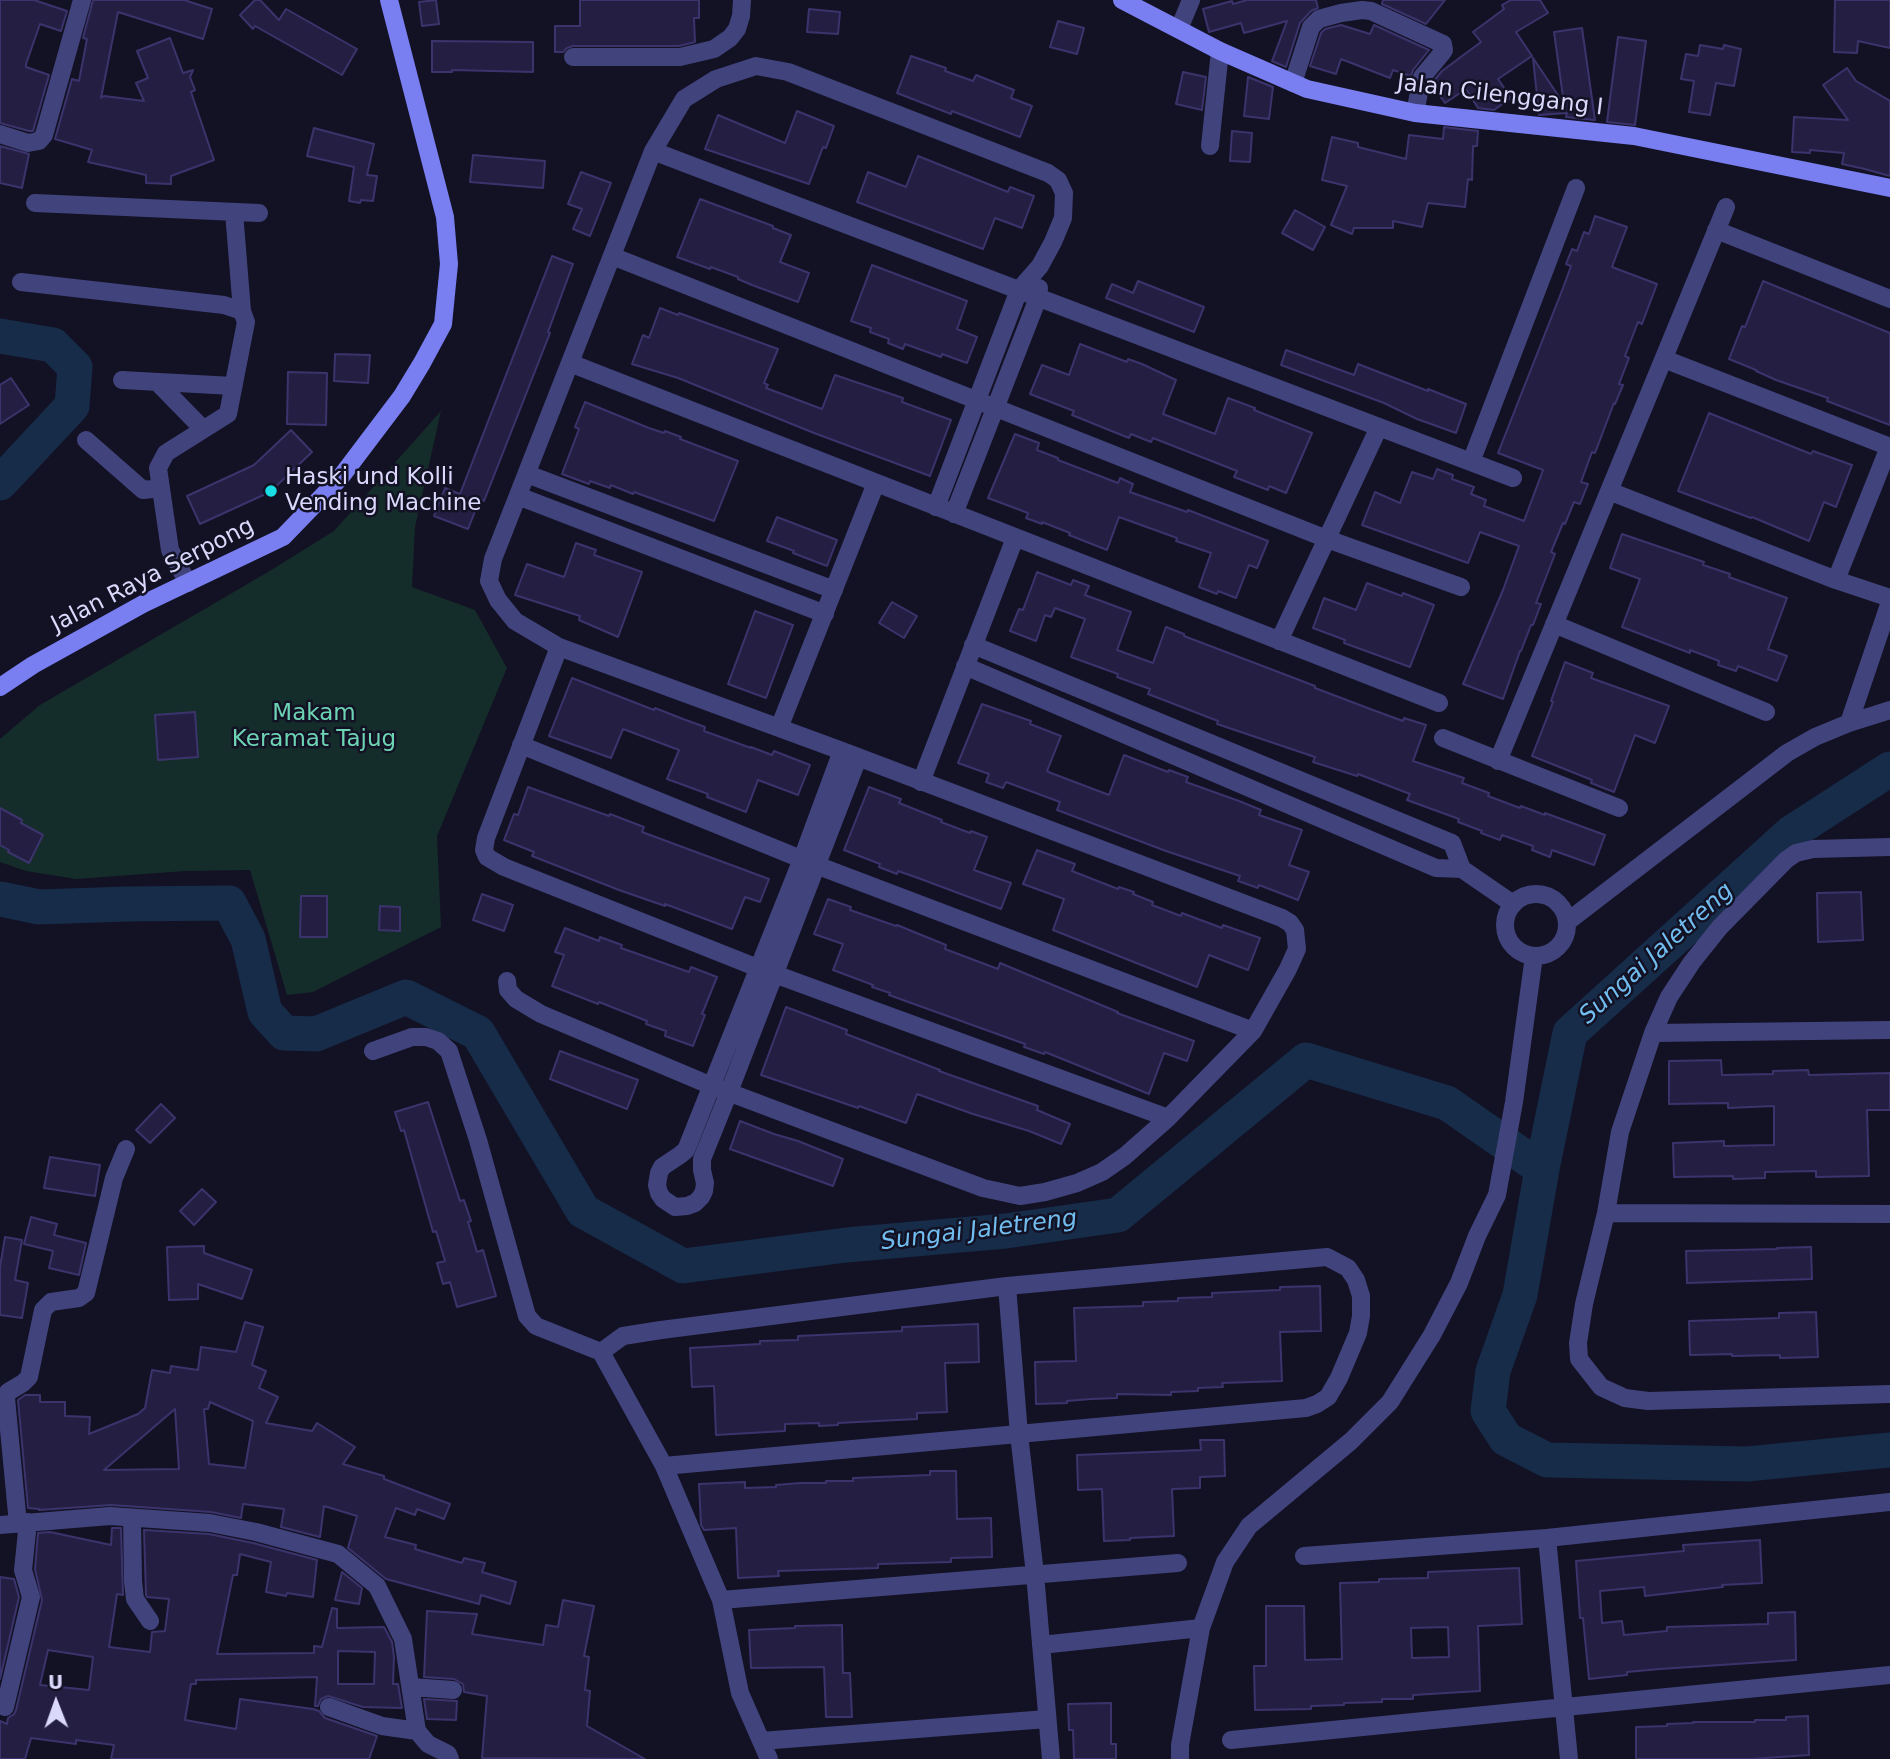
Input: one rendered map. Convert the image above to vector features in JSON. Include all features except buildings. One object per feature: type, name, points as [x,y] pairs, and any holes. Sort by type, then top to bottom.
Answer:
[{"type":"main road","name":"Jalan Raya Serpong","points":[[0,687],[44,659],[143,604],[283,537],[340,478],[402,397],[443,324],[449,264],[445,217],[389,0]]},
{"type":"main road","name":"Jalan Cilenggang I","points":[[1122,0],[1220,51],[1307,89],[1415,113],[1634,136],[1890,188]]},
{"type":"street","points":[[0,134],[28,144],[39,141],[44,135],[82,0]]},
{"type":"street","points":[[573,57],[680,57],[715,49],[737,29],[742,0]]},
{"type":"street","points":[[1179,29],[1191,0]]},
{"type":"street","points":[[1293,83],[1311,27],[1319,19],[1341,13],[1371,11],[1443,44],[1444,50],[1422,77],[1415,113]]},
{"type":"street","points":[[1210,146],[1220,51]]},
{"type":"street","points":[[507,981],[508,990],[516,999],[541,1014],[712,1086],[984,1188],[1020,1196],[1077,1183],[1102,1172],[1125,1156],[1168,1118],[1253,1031],[1297,949],[1295,930],[1282,918],[559,646],[515,621],[491,588],[489,581],[493,559],[653,151],[684,99],[716,79],[756,66],[788,72],[1048,173],[1058,180],[1065,193],[1063,218],[1053,243],[1040,265],[1019,290],[936,507]]},
{"type":"street","points":[[653,151],[1513,478]]},
{"type":"street","points":[[1471,462],[1576,188]]},
{"type":"street","points":[[35,203],[259,213]]},
{"type":"street","points":[[1498,761],[1726,207]]},
{"type":"street","points":[[188,583],[170,550],[158,468],[166,453],[228,414],[246,322],[242,311],[234,212]]},
{"type":"street","points":[[1716,230],[1890,299]]},
{"type":"street","points":[[612,256],[1327,539],[1461,587]]},
{"type":"street","points":[[954,514],[1038,298],[1040,265]]},
{"type":"street","points":[[21,282],[224,305],[242,311]]},
{"type":"street","points":[[1664,359],[1890,447],[1836,580]]},
{"type":"street","points":[[570,363],[1439,704]]},
{"type":"street","points":[[122,380],[233,386]]},
{"type":"street","points":[[157,382],[203,429]]},
{"type":"street","points":[[1279,641],[1379,427]]},
{"type":"street","points":[[86,440],[143,490],[161,488]]},
{"type":"street","points":[[527,474],[834,590]]},
{"type":"street","points":[[779,728],[876,483]]},
{"type":"street","points":[[1609,491],[1890,600],[1849,723]]},
{"type":"street","points":[[518,496],[825,614]]},
{"type":"street","points":[[921,782],[1015,538]]},
{"type":"street","points":[[1554,624],[1766,712]]},
{"type":"street","points":[[973,645],[1452,843],[1462,869]]},
{"type":"street","points":[[559,646],[486,838],[484,850],[487,857],[504,867],[766,971],[1168,1118]]},
{"type":"street","points":[[965,666],[1437,868],[1462,869],[1513,904]]},
{"type":"street","points":[[1567,922],[1787,753],[1815,737],[1890,710]]},
{"type":"street","points":[[1443,738],[1619,808]]},
{"type":"street","points":[[521,746],[809,862],[1253,1031]]},
{"type":"street","points":[[766,971],[729,1092],[702,1159],[704,1191],[695,1203],[675,1207],[659,1193],[657,1179],[662,1167],[686,1150],[712,1086],[766,971],[850,755]]},
{"type":"street","points":[[1890,847],[1813,849],[1796,853],[1720,927],[1669,996],[1653,1033],[1620,1132],[1606,1213],[1577,1343],[1579,1359],[1601,1387],[1625,1398],[1648,1401],[1890,1394]]},
{"type":"street","points":[[1536,894],[1557,902],[1567,922],[1566,935],[1559,947],[1548,954],[1534,957],[1523,954],[1514,947],[1507,938],[1505,926],[1507,914],[1513,904],[1523,897],[1536,894]]},
{"type":"street","points":[[1180,1759],[1180,1745],[1201,1629],[1225,1562],[1249,1527],[1351,1441],[1390,1402],[1432,1335],[1459,1283],[1477,1236],[1497,1195],[1514,1102],[1534,957]]},
{"type":"street","points":[[1653,1033],[1890,1030]]},
{"type":"street","points":[[373,1051],[412,1037],[426,1037],[438,1041],[449,1051],[478,1140],[527,1316],[536,1326],[601,1352],[664,1466],[721,1600],[740,1693],[769,1759]]},
{"type":"street","points":[[5,1707],[31,1597],[15,1524],[6,1398],[8,1392],[29,1377],[43,1310],[51,1302],[79,1298],[86,1293],[114,1178],[126,1149]]},
{"type":"street","points":[[1606,1213],[1890,1214]]},
{"type":"street","points":[[601,1352],[623,1336],[636,1334],[1007,1286],[1327,1257],[1348,1268],[1356,1280],[1361,1296],[1358,1333],[1339,1378],[1328,1397],[1306,1408],[664,1466]]},
{"type":"street","points":[[1007,1286],[1051,1759]]},
{"type":"street","points":[[1304,1556],[1546,1538],[1890,1502]]},
{"type":"street","points":[[15,1524],[110,1516],[210,1523],[338,1554],[377,1586],[404,1639],[417,1731],[428,1744],[448,1754],[450,1759]]},
{"type":"street","points":[[132,1518],[132,1581],[135,1599],[150,1622]]},
{"type":"street","points":[[1546,1538],[1569,1759]]},
{"type":"street","points":[[721,1600],[1178,1563]]},
{"type":"street","points":[[1041,1645],[1201,1629]]},
{"type":"street","points":[[1231,1740],[1890,1675]]},
{"type":"street","points":[[411,1687],[453,1690]]},
{"type":"street","points":[[329,1707],[382,1726],[417,1731]]},
{"type":"street","points":[[761,1741],[1047,1719]]},
{"type":"green space","name":"Makam Keramat Tajug","points":[[441,411],[415,527],[412,587],[475,610],[507,668],[437,836],[441,927],[313,992],[287,995],[250,870],[185,871],[76,879],[26,871],[0,862],[0,739],[40,705],[334,531]]},
{"type":"waterway","name":"Sungai Jaletreng","points":[[0,336],[53,345],[75,367],[72,406],[0,483]]},
{"type":"waterway","name":"Sungai Jaletreng","points":[[0,899],[39,907],[229,903],[248,939],[265,1012],[284,1033],[316,1034],[406,997],[478,1033],[583,1211],[683,1266],[846,1245],[1006,1231],[1118,1215],[1306,1060],[1447,1103],[1542,1169],[1570,1033],[1791,833],[1890,769]]},
{"type":"waterway","points":[[1542,1169],[1520,1295],[1493,1371],[1488,1411],[1506,1439],[1547,1460],[1747,1464],[1890,1450]]},
{"type":"place","name":"Haski und Kolli Vending Machine","points":[[271,491]]}]
